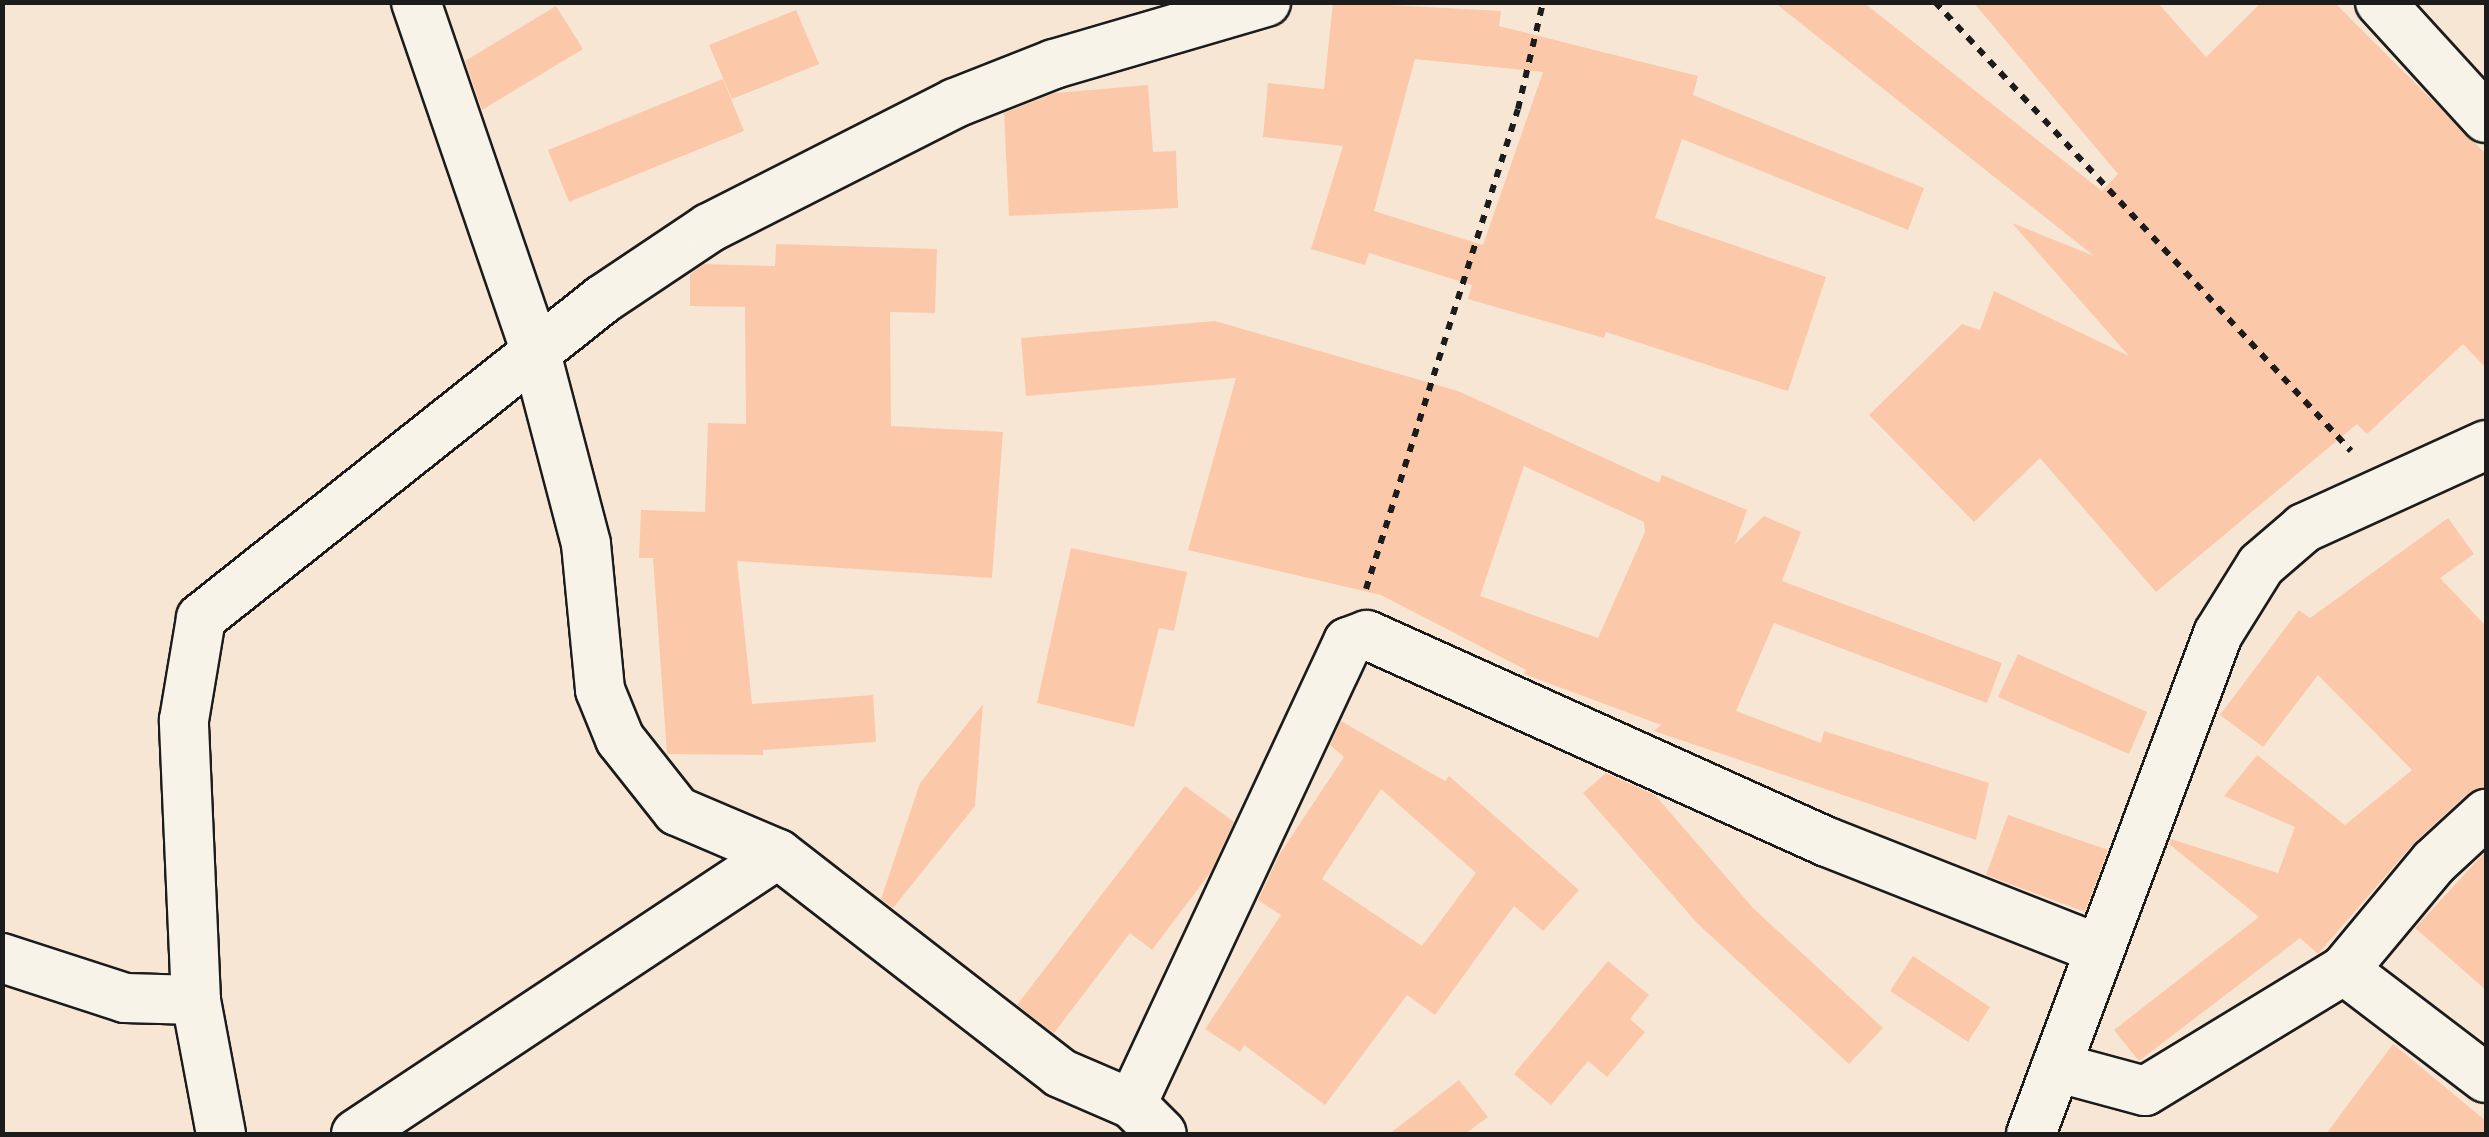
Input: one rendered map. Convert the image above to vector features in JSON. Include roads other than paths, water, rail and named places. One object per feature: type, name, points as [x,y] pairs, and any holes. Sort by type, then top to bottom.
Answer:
[{"type":"street","points":[[416,2],[536,353],[586,544],[600,690],[620,739],[677,811],[778,854],[1060,1073],[1147,1119],[1348,642],[1367,635],[1827,842],[2100,949]]},
{"type":"street","points":[[221,1134],[196,1000],[184,720],[201,618],[536,353],[709,228],[955,102],[1054,64],[1266,2]]},
{"type":"street","points":[[2380,2],[2486,118]]},
{"type":"street","points":[[2032,1134],[2218,634],[2261,565],[2304,528],[2486,445]]},
{"type":"street","points":[[2056,1066],[2145,1092],[2344,970],[2434,862],[2486,814]]},
{"type":"street","points":[[356,1134],[778,854]]},
{"type":"street","points":[[2,958],[125,998],[196,1000]]},
{"type":"street","points":[[2344,970],[2486,1078]]}]
